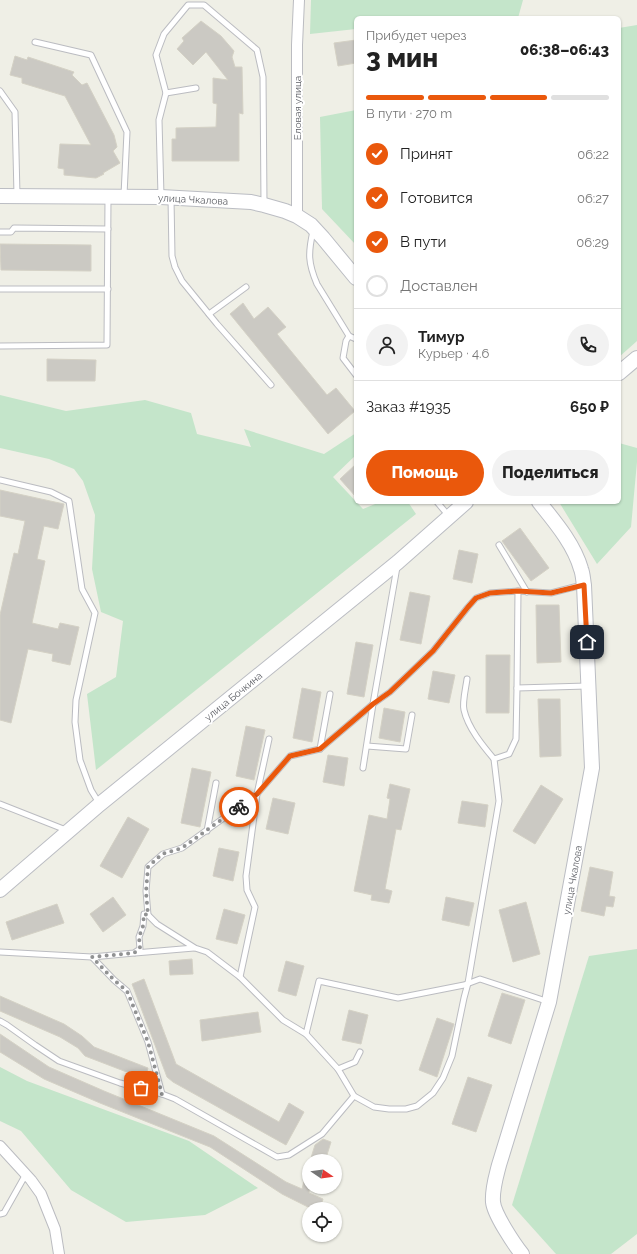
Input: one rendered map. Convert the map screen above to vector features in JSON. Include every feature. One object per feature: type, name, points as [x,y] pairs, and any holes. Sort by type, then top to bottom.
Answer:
[{"type":"main road","name":"улица Чкалова","points":[[0,196],[166,198],[251,202],[298,216],[314,228],[354,276]]},
{"type":"main road","points":[[621,371],[637,358]]},
{"type":"main road","name":"улица Бочкина","points":[[0,890],[100,804],[398,562],[464,504]]},
{"type":"main road","name":"улица Чкалова","points":[[522,1254],[507,1233],[493,1204],[494,1188],[498,1165],[549,1002],[592,768],[584,585],[581,569],[572,547],[554,520],[541,504]]},
{"type":"street","name":"Еловая улица","points":[[298,216],[297,45],[299,0]]},
{"type":"street","points":[[0,1146],[26,1174],[41,1194],[56,1229],[59,1254]]},
{"type":"lane","points":[[264,205],[263,77],[257,50],[204,5],[188,6],[164,34],[156,55],[166,93],[159,120],[172,256],[175,267],[182,281],[271,385]]},
{"type":"lane","points":[[35,42],[91,55],[127,132],[123,198]]},
{"type":"lane","points":[[166,93],[196,88]]},
{"type":"lane","points":[[0,91],[16,112],[17,196]]},
{"type":"lane","points":[[0,346],[107,345],[108,197]]},
{"type":"lane","points":[[0,232],[11,232],[14,228],[108,229]]},
{"type":"lane","points":[[314,228],[310,245],[310,265],[317,284],[349,336],[354,338]]},
{"type":"lane","points":[[209,314],[246,287]]},
{"type":"lane","points":[[0,289],[108,289]]},
{"type":"lane","points":[[349,336],[346,341],[343,358],[354,373]]},
{"type":"lane","points":[[0,480],[51,492],[69,501],[82,589],[95,614],[76,700],[75,722],[80,760],[91,790],[100,804]]},
{"type":"lane","points":[[439,504],[449,517]]},
{"type":"lane","points":[[499,545],[527,592]]},
{"type":"lane","points":[[363,768],[398,562]]},
{"type":"lane","points":[[467,679],[463,709],[480,742],[494,759],[499,801],[468,983],[452,1056],[444,1078],[433,1093],[417,1106],[406,1109],[374,1107],[354,1096],[338,1069],[306,1034],[283,1020],[240,977],[206,952],[195,948],[156,924],[148,915],[146,892],[148,867],[162,854],[182,848],[257,794],[290,756],[320,749],[373,704],[390,692],[433,651],[476,598],[490,593],[518,591],[551,593],[584,585]]},
{"type":"lane","points":[[494,759],[509,754],[516,739],[518,591]]},
{"type":"lane","points":[[517,688],[589,686]]},
{"type":"lane","points":[[320,749],[330,694]]},
{"type":"lane","points":[[367,746],[406,750],[412,715]]},
{"type":"lane","points":[[240,977],[255,906],[247,890],[246,876],[257,794],[269,739]]},
{"type":"lane","points":[[207,831],[216,782]]},
{"type":"lane","points":[[0,804],[68,831]]},
{"type":"lane","points":[[134,953],[140,948],[139,937],[143,926],[144,914],[148,915]]},
{"type":"lane","points":[[0,952],[92,957],[195,948]]},
{"type":"lane","points":[[92,957],[127,991],[148,1042],[162,1094]]},
{"type":"lane","points":[[306,1034],[319,981],[398,998],[464,985],[480,979],[549,1002]]},
{"type":"lane","points":[[0,1021],[60,1061],[120,1083],[175,1099],[277,1157],[289,1155],[322,1134],[354,1096]]},
{"type":"lane","points":[[338,1069],[355,1062],[360,1052]]},
{"type":"lane","points":[[0,1214],[4,1213],[26,1174]]},
{"type":"green space","points":[[311,0],[523,0],[519,16],[354,16],[354,29],[310,34]]},
{"type":"green space","points":[[637,25],[637,341],[621,355],[621,28]]},
{"type":"green space","points":[[354,110],[354,243],[322,209],[320,117]]},
{"type":"green space","points":[[0,395],[66,411],[145,400],[191,413],[197,434],[251,447],[244,429],[324,454],[354,434],[354,457],[333,477],[354,499],[354,504],[358,504],[363,509],[375,504],[409,504],[416,514],[96,770],[87,694],[116,677],[123,621],[101,612],[92,569],[95,515],[83,481],[74,469],[49,459],[0,448]]},
{"type":"green space","points":[[621,444],[637,448],[631,527],[597,564],[560,504],[621,504]]},
{"type":"green space","points":[[637,949],[637,1234],[611,1254],[556,1254],[512,1205],[589,956]]},
{"type":"green space","points":[[0,1067],[27,1081],[189,1141],[258,1188],[205,1215],[126,1222],[71,1190],[21,1131],[0,1121]]},
{"type":"building","points":[[201,21],[221,36],[234,51],[232,57],[235,67],[242,67],[243,114],[239,113],[239,161],[172,161],[172,139],[176,139],[176,128],[216,127],[217,104],[213,103],[213,78],[228,80],[206,52],[193,65],[177,49],[184,41],[182,38]]},
{"type":"building","points":[[354,40],[354,63],[338,66],[334,43]]},
{"type":"building","points":[[15,56],[27,60],[28,57],[74,72],[72,75],[82,85],[87,83],[114,135],[117,147],[113,151],[120,163],[96,178],[64,175],[64,169],[58,168],[60,144],[91,145],[65,96],[22,83],[22,78],[10,75]]},
{"type":"building","points":[[0,244],[91,245],[91,271],[1,270]]},
{"type":"building","points":[[243,303],[254,319],[268,307],[286,327],[277,334],[327,395],[336,388],[354,410],[354,412],[328,434],[230,314]]},
{"type":"building","points":[[47,359],[96,360],[95,381],[47,381]]},
{"type":"building","points":[[354,466],[354,495],[340,479]]},
{"type":"building","points":[[0,490],[64,504],[58,529],[44,526],[37,559],[45,561],[32,623],[58,629],[60,623],[79,627],[70,665],[52,661],[53,654],[28,649],[11,723],[0,720],[0,615],[14,553],[18,554],[25,521],[0,516]]},
{"type":"building","points":[[520,528],[549,568],[531,581],[502,541]]},
{"type":"building","points":[[459,550],[478,554],[472,583],[453,579]]},
{"type":"building","points":[[410,592],[430,596],[421,644],[400,640]]},
{"type":"building","points":[[536,605],[559,605],[561,662],[537,663]]},
{"type":"building","points":[[356,642],[373,645],[364,697],[347,694]]},
{"type":"building","points":[[486,655],[510,655],[509,713],[486,713]]},
{"type":"building","points":[[433,671],[455,675],[449,703],[428,699]]},
{"type":"building","points":[[302,688],[321,692],[312,742],[293,738]]},
{"type":"building","points":[[538,699],[560,699],[561,756],[540,757]]},
{"type":"building","points":[[384,708],[405,712],[400,742],[379,738]]},
{"type":"building","points":[[246,726],[265,730],[254,780],[236,776]]},
{"type":"building","points":[[328,755],[348,758],[344,786],[323,782]]},
{"type":"building","points":[[192,768],[211,772],[200,827],[181,823]]},
{"type":"building","points":[[390,784],[410,789],[401,830],[396,829],[385,889],[392,891],[389,903],[371,900],[372,895],[354,891],[369,815],[387,819],[390,799],[387,798]]},
{"type":"building","points":[[541,785],[563,799],[535,844],[513,831]]},
{"type":"building","points":[[273,798],[295,803],[288,834],[266,829]]},
{"type":"building","points":[[462,801],[488,805],[485,827],[458,823]]},
{"type":"building","points":[[128,817],[149,829],[122,878],[100,866]]},
{"type":"building","points":[[219,848],[239,852],[233,881],[213,876]]},
{"type":"building","points":[[590,867],[613,872],[609,896],[615,897],[613,907],[606,906],[604,916],[581,911]]},
{"type":"building","points":[[113,897],[126,915],[103,932],[90,914]]},
{"type":"building","points":[[446,897],[474,903],[469,926],[442,920]]},
{"type":"building","points":[[526,902],[540,954],[513,962],[499,910]]},
{"type":"building","points":[[57,904],[64,923],[12,940],[6,922]]},
{"type":"building","points":[[224,909],[245,915],[237,944],[216,939]]},
{"type":"building","points":[[192,959],[193,974],[170,975],[169,961]]},
{"type":"building","points":[[286,961],[304,966],[296,996],[278,991]]},
{"type":"building","points":[[144,979],[176,1064],[279,1122],[289,1103],[304,1112],[286,1145],[173,1082],[167,1077],[132,984]]},
{"type":"building","points":[[502,993],[525,1000],[511,1044],[488,1036]]},
{"type":"building","points":[[0,996],[64,1024],[82,1036],[94,1047],[148,1068],[145,1079],[85,1056],[78,1048],[60,1037],[0,1011]]},
{"type":"building","points":[[349,1010],[368,1015],[361,1044],[342,1040]]},
{"type":"building","points":[[258,1012],[261,1032],[202,1041],[200,1020]]},
{"type":"building","points":[[437,1018],[454,1024],[437,1077],[419,1070]]},
{"type":"building","points":[[0,1034],[49,1067],[214,1136],[286,1182],[302,1189],[302,1194],[311,1194],[323,1199],[322,1202],[302,1202],[302,1204],[282,1194],[210,1147],[44,1079],[0,1052]]},
{"type":"building","points":[[468,1077],[492,1085],[476,1132],[452,1124]]},
{"type":"building","points":[[323,1139],[331,1142],[327,1154],[312,1154],[315,1145]]},
{"type":"way so far","points":[[141,1088],[162,1094],[148,1042],[127,991],[92,957],[134,953],[140,948],[139,937],[142,932],[144,914],[148,915],[146,892],[148,867],[162,854],[182,848],[239,807]]},
{"type":"route","points":[[239,807],[257,794],[290,756],[320,749],[404,680],[433,651],[476,598],[490,593],[518,591],[551,593],[584,585],[587,642]]}]
